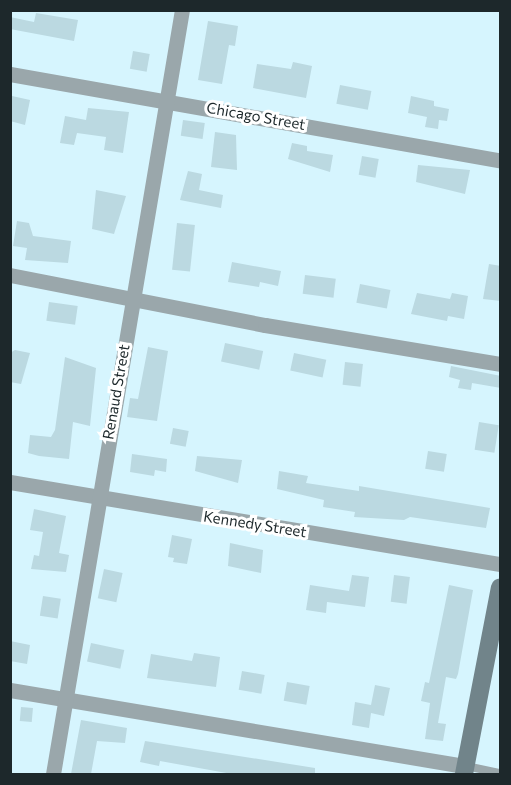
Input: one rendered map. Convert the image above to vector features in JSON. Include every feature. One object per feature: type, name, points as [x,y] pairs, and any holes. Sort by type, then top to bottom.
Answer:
[{"type":"street","name":"Renaud Street","points":[[53,774],[182,10]]},
{"type":"street","name":"Chicago Street","points":[[10,74],[501,160]]},
{"type":"street","points":[[10,275],[501,364]]},
{"type":"street","name":"Kennedy Street","points":[[10,483],[501,564]]},
{"type":"street","points":[[10,690],[465,770],[501,587]]},
{"type":"lane","points":[[465,770],[501,773]]},
{"type":"building","points":[[36,13],[78,20],[74,41],[10,29],[10,17],[34,22]]},
{"type":"building","points":[[208,21],[238,26],[235,46],[229,45],[222,84],[198,80]]},
{"type":"building","points":[[133,51],[150,54],[147,72],[130,69]]},
{"type":"building","points":[[293,62],[312,66],[306,98],[253,88],[257,64],[291,69]]},
{"type":"building","points":[[340,85],[371,91],[368,110],[336,104]]},
{"type":"building","points":[[12,96],[30,100],[25,125],[10,121]]},
{"type":"building","points":[[411,96],[434,101],[434,106],[449,109],[447,121],[439,120],[438,129],[425,127],[427,117],[408,113]]},
{"type":"building","points":[[88,108],[129,112],[123,153],[104,150],[106,137],[77,133],[74,145],[60,143],[65,116],[86,120]]},
{"type":"building","points":[[183,120],[205,123],[203,139],[181,136]]},
{"type":"building","points":[[215,132],[236,135],[237,170],[211,167]]},
{"type":"building","points":[[292,143],[307,146],[307,151],[333,155],[330,172],[288,159]]},
{"type":"building","points":[[362,156],[379,159],[375,178],[359,175]]},
{"type":"building","points":[[418,165],[470,170],[465,194],[416,182]]},
{"type":"building","points":[[188,171],[202,174],[199,190],[223,195],[221,208],[180,200]]},
{"type":"building","points":[[96,190],[126,196],[114,234],[92,229]]},
{"type":"building","points":[[17,221],[29,223],[33,236],[71,241],[68,263],[25,260],[27,248],[13,246]]},
{"type":"building","points":[[177,223],[195,225],[190,272],[172,270]]},
{"type":"building","points":[[232,262],[281,271],[278,286],[260,282],[259,287],[228,282]]},
{"type":"building","points":[[489,264],[501,266],[501,301],[483,299]]},
{"type":"building","points":[[305,275],[336,279],[333,298],[303,294]]},
{"type":"building","points":[[360,284],[390,290],[387,309],[356,303]]},
{"type":"building","points":[[417,293],[450,299],[452,293],[468,296],[464,319],[448,316],[447,321],[411,314]]},
{"type":"building","points":[[49,302],[78,306],[75,325],[46,321]]},
{"type":"building","points":[[225,343],[263,351],[259,370],[221,362]]},
{"type":"building","points":[[148,347],[168,351],[157,421],[127,417],[130,398],[138,399]]},
{"type":"building","points":[[15,350],[30,353],[21,384],[10,382],[10,353]]},
{"type":"building","points":[[294,353],[326,360],[323,377],[290,371]]},
{"type":"building","points":[[65,357],[96,368],[90,426],[73,422],[69,459],[28,453],[30,435],[51,437],[55,430]]},
{"type":"building","points":[[345,362],[363,364],[360,387],[343,385]]},
{"type":"building","points":[[451,366],[501,376],[501,388],[472,383],[471,390],[458,388],[460,380],[449,377]]},
{"type":"building","points":[[479,422],[499,425],[494,453],[475,450]]},
{"type":"building","points":[[173,428],[189,431],[186,447],[170,444]]},
{"type":"building","points":[[428,451],[447,454],[444,472],[425,469]]},
{"type":"building","points":[[132,454],[167,459],[166,472],[155,470],[154,476],[130,472]]},
{"type":"building","points":[[197,456],[242,460],[238,483],[195,471]]},
{"type":"building","points":[[279,471],[308,476],[306,483],[359,491],[359,486],[490,508],[486,528],[410,517],[404,520],[354,517],[355,512],[323,507],[324,500],[277,489]]},
{"type":"building","points":[[34,509],[66,516],[59,553],[69,555],[66,572],[31,569],[34,555],[39,556],[43,532],[30,530]]},
{"type":"building","points":[[172,535],[192,539],[187,564],[173,562],[174,558],[168,557]]},
{"type":"building","points":[[230,543],[263,550],[261,573],[228,566]]},
{"type":"building","points":[[104,569],[123,573],[116,602],[98,598]]},
{"type":"building","points":[[352,575],[369,577],[365,607],[327,602],[326,613],[306,610],[310,585],[349,591]]},
{"type":"building","points":[[394,575],[410,577],[407,604],[391,602]]},
{"type":"building","points":[[449,585],[473,590],[458,674],[456,679],[446,677],[438,723],[446,724],[443,741],[425,739],[430,703],[421,701],[425,682],[429,683]]},
{"type":"building","points":[[43,596],[61,599],[58,619],[40,616]]},
{"type":"building","points":[[10,641],[30,645],[27,664],[10,661]]},
{"type":"building","points":[[91,643],[124,650],[120,669],[87,662]]},
{"type":"building","points":[[194,653],[220,657],[216,687],[147,678],[151,654],[192,661]]},
{"type":"building","points":[[242,671],[265,675],[261,694],[239,690]]},
{"type":"building","points":[[287,682],[310,686],[306,705],[284,701]]},
{"type":"building","points":[[375,685],[390,688],[384,716],[371,713],[369,728],[352,725],[355,702],[371,705]]},
{"type":"building","points":[[21,707],[33,708],[32,722],[20,721]]},
{"type":"building","points":[[81,720],[127,728],[125,743],[97,741],[91,774],[71,774]]},
{"type":"building","points":[[145,741],[315,768],[315,774],[232,774],[160,761],[159,766],[140,762]]}]
